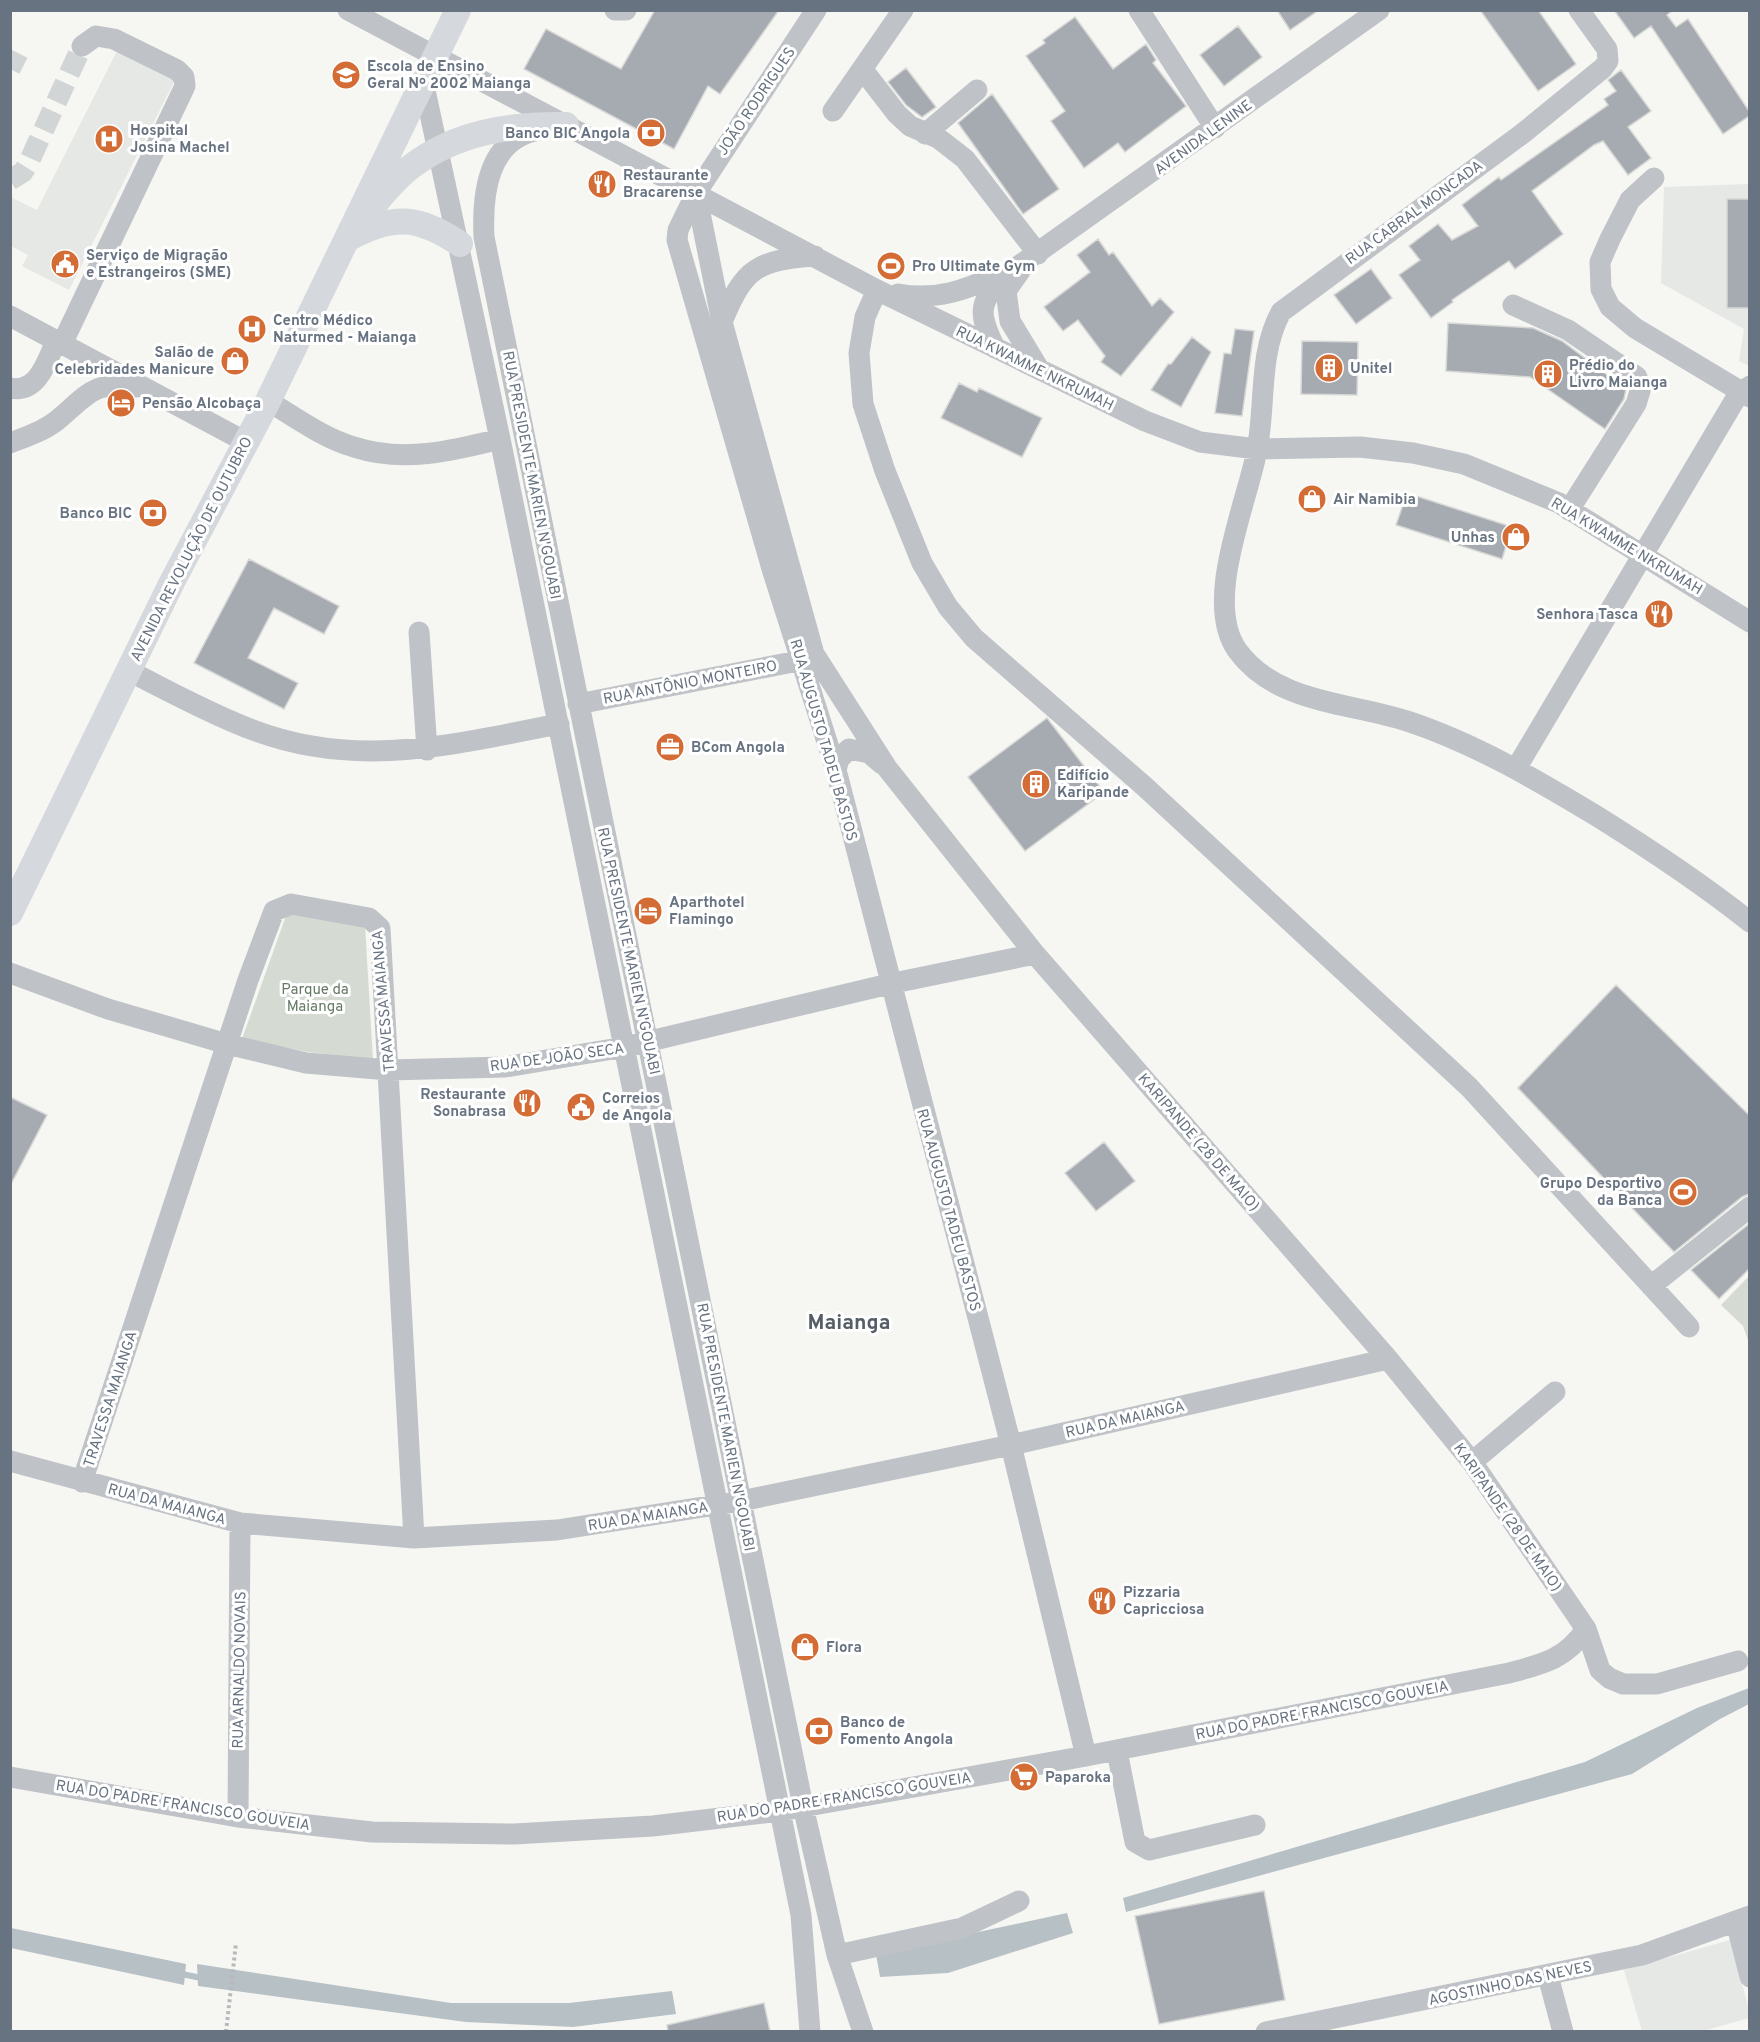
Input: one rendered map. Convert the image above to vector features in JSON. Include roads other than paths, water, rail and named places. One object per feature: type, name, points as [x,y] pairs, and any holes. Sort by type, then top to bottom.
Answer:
[{"type":"main road","name":"AVENIDA REVOLUÇÃO DE OUTUBRO","points":[[13,901],[172,582],[268,401],[458,10]]},
{"type":"main road","points":[[344,241],[410,166],[437,149],[467,136],[498,128],[532,124],[566,125]]},
{"type":"main road","points":[[344,241],[368,228],[403,220],[423,224],[460,244]]},
{"type":"street","name":"RUA KWAMME NKRUMAH","points":[[348,10],[877,290],[1145,421],[1200,442],[1257,449],[1360,447],[1413,453],[1464,464],[1512,482],[1569,510],[1749,622]]},
{"type":"street","points":[[615,10],[626,10]]},
{"type":"street","name":"JOÃO RODRIGUES","points":[[696,193],[816,10]]},
{"type":"street","points":[[833,111],[903,10]]},
{"type":"street","points":[[1139,10],[1215,128]]},
{"type":"street","name":"AVENIDA LENINE","points":[[995,348],[982,322],[986,295],[1004,277],[1379,10]]},
{"type":"street","name":"RUA CABRAL MONCADA","points":[[1579,10],[1607,49],[1608,61],[1603,68],[1522,134],[1288,304],[1281,312],[1269,340],[1257,449],[1224,584],[1224,614],[1237,650],[1265,677],[1291,693],[1407,721],[1516,767],[1629,836],[1749,922]]},
{"type":"street","points":[[10,388],[24,389],[33,384],[185,86],[184,76],[177,70],[114,39],[96,36],[82,46]]},
{"type":"street","points":[[863,70],[897,114],[910,126],[951,146],[965,159],[1032,258],[967,289],[936,297],[912,297],[877,290],[865,317],[858,352],[863,404],[885,471],[922,563],[948,608],[974,639],[1144,786],[1469,1087],[1689,1327]]},
{"type":"street","name":"RUA PRESIDENTE MARIEN N'GOUABI","points":[[423,81],[460,244],[559,724],[801,1915],[810,2031]]},
{"type":"street","points":[[925,134],[977,90]]},
{"type":"street","name":"RUA PRESIDENTE MARIEN N'GOUABI","points":[[566,125],[531,131],[515,140],[491,168],[482,206],[486,249],[803,1806],[837,1955],[863,2031]]},
{"type":"street","points":[[1516,767],[1641,555],[1746,392],[1635,328],[1610,307],[1600,289],[1600,262],[1610,239],[1630,200],[1654,178]]},
{"type":"street","name":"RUA AUGUSTO TADEU BASTOS","points":[[696,193],[722,322],[889,984],[1011,1445],[1086,1756]]},
{"type":"street","name":"RUA AUGUSTO TADEU BASTOS","points":[[696,193],[678,230],[677,240],[773,572],[808,657]]},
{"type":"street","points":[[722,322],[735,292],[755,268],[784,258],[815,256]]},
{"type":"street","name":"AVENIDA LENINE","points":[[1032,258],[1006,291],[1010,321],[1041,372]]},
{"type":"street","points":[[1513,305],[1568,330],[1637,377],[1640,391],[1636,404],[1569,510]]},
{"type":"street","points":[[10,316],[246,442]]},
{"type":"street","points":[[10,376],[25,372],[54,340]]},
{"type":"street","points":[[10,443],[44,429],[62,417],[84,394],[110,386],[146,389]]},
{"type":"street","points":[[268,401],[323,434],[352,447],[377,454],[447,453],[500,439]]},
{"type":"street","points":[[419,632],[427,750]]},
{"type":"street","name":"RUA ANTÔNIO MONTEIRO","points":[[578,704],[808,657]]},
{"type":"street","name":"KARIPANDE (28 DE MAIO)","points":[[808,657],[887,768],[1035,954],[1388,1359],[1472,1462],[1586,1629],[1600,1670],[1609,1678],[1623,1684],[1657,1684],[1738,1661]]},
{"type":"street","points":[[129,671],[253,730],[300,744],[331,749],[379,752],[427,750],[559,724]]},
{"type":"street","points":[[836,770],[840,759],[849,749],[869,753],[887,768]]},
{"type":"street","name":"TRAVESSA MAIANGA","points":[[82,1482],[270,918],[279,907],[291,904],[369,918],[377,922],[381,937],[414,1538]]},
{"type":"street","name":"RUA DE JOÃO SECA","points":[[10,973],[108,1009],[227,1044],[306,1063],[389,1070],[505,1067],[625,1047],[889,984],[1035,954]]},
{"type":"street","points":[[1651,1286],[1749,1207]]},
{"type":"street","name":"RUA DA MAIANGA","points":[[10,1461],[240,1523],[414,1538],[557,1530],[741,1501],[1011,1445],[1388,1359]]},
{"type":"street","points":[[1472,1462],[1555,1392]]},
{"type":"street","name":"RUA ARNALDO NOVAIS","points":[[238,1816],[240,1523]]},
{"type":"street","name":"RUA DO PADRE FRANCISCO GOUVEIA","points":[[10,1777],[238,1816],[372,1832],[514,1834],[653,1826],[780,1811],[1086,1756],[1509,1673],[1555,1659],[1575,1646],[1586,1629]]},
{"type":"street","points":[[1117,1750],[1135,1842],[1149,1850],[1255,1825]]},
{"type":"street","points":[[837,1955],[963,1928],[1019,1901]]},
{"type":"street","points":[[1743,1919],[1749,1977]]},
{"type":"street","name":"AGOSTINHO DAS NEVES","points":[[1266,2031],[1548,1976],[1642,1955],[1743,1919]]},
{"type":"street","points":[[1548,1976],[1563,2031]]},
{"type":"waterway","points":[[177,1973],[206,1979]]},
{"type":"tunnel","points":[[10,180],[23,172],[28,164],[82,46]]},
{"type":"tunnel","points":[[10,69],[18,53]]},
{"type":"place","name":"Escola de Ensino Geral Nº 2002 Maianga","points":[[346,75]]},
{"type":"place","name":"Banco BIC Angola","points":[[651,133]]},
{"type":"place","name":"Hospital Josina Machel","points":[[109,139]]},
{"type":"place","name":"Restaurante Bracarense","points":[[602,184]]},
{"type":"place","name":"Serviço de Migração e Estrangeiros (SME)","points":[[65,264]]},
{"type":"place","name":"Pro Ultimate Gym","points":[[891,266]]},
{"type":"place","name":"Centro Médico Naturmed - Maianga","points":[[252,329]]},
{"type":"place","name":"Salão de Celebridades Manicure","points":[[235,361]]},
{"type":"place","name":"Unitel","points":[[1329,368]]},
{"type":"place","name":"Prédio do Livro Maianga","points":[[1548,374]]},
{"type":"place","name":"Pensão Alcobaça","points":[[121,403]]},
{"type":"place","name":"Air Namibia","points":[[1312,499]]},
{"type":"place","name":"Banco BIC","points":[[153,513]]},
{"type":"place","name":"Unhas","points":[[1516,537]]},
{"type":"place","name":"Senhora Tasca","points":[[1659,614]]},
{"type":"place","name":"BCom Angola","points":[[670,747]]},
{"type":"place","name":"Edifício Karipande","points":[[1036,784]]},
{"type":"place","name":"Aparthotel Flamingo","points":[[648,911]]},
{"type":"place","name":"Restaurante Sonabrasa","points":[[527,1103]]},
{"type":"place","name":"Correios de Angola","points":[[581,1107]]},
{"type":"place","name":"Grupo Desportivo da Banca","points":[[1683,1192]]},
{"type":"place","name":"Pizzaria Capricciosa","points":[[1102,1601]]},
{"type":"place","name":"Flora","points":[[805,1647]]},
{"type":"place","name":"Banco de Fomento Angola","points":[[819,1731]]},
{"type":"place","name":"Paparoka","points":[[1024,1777]]},
{"type":"district","name":"Maianga","points":[[849,1322]]},
{"type":"park label","name":"Parque da Maianga","points":[[315,998]]}]
